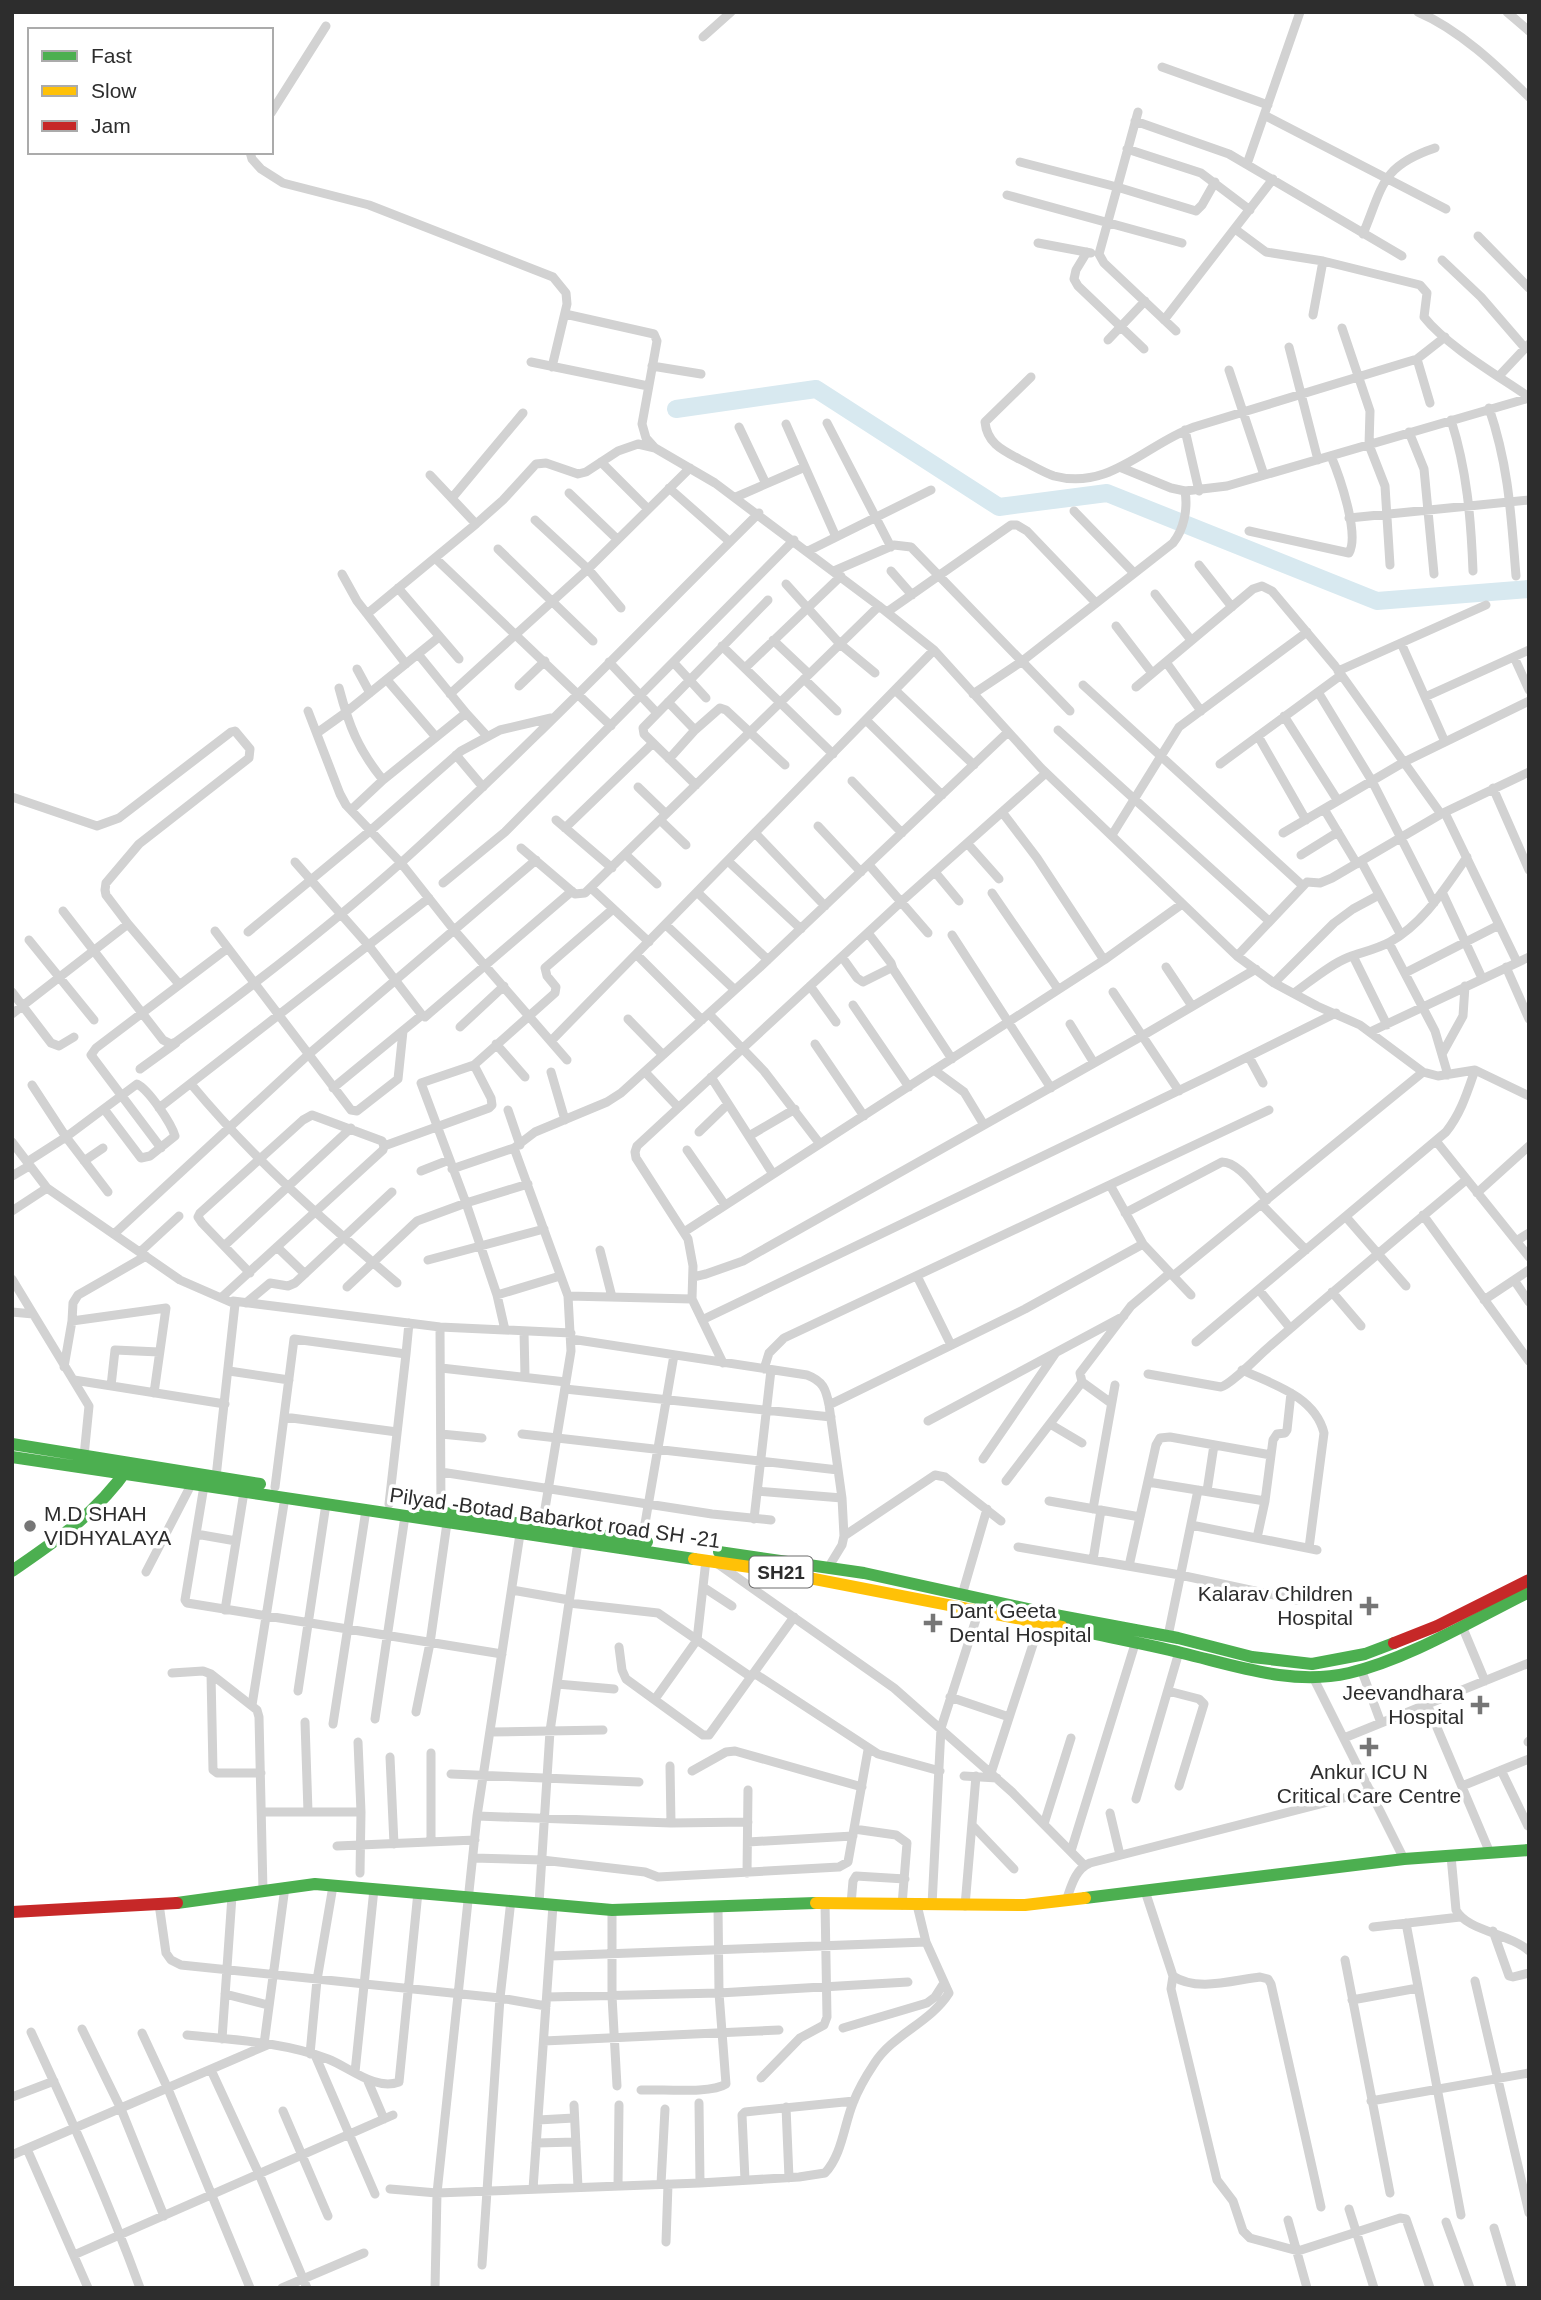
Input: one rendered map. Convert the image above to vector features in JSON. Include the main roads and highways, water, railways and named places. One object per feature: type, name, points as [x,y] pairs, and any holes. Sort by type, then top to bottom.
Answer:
[{"type":"main road","name":"Pilyad -Botad Babarkot road SH -21","points":[[12,1444],[390,1504],[520,1534],[710,1560],[828,1568],[1168,1636],[1252,1657],[1312,1664],[1365,1654],[1437,1626],[1529,1580]]},
{"type":"main road","name":"Pilyad -Botad Babarkot road SH -21","points":[[12,1457],[405,1516],[444,1517],[541,1527],[642,1541],[759,1563],[1294,1678],[1348,1673],[1361,1669],[1426,1643],[1529,1592]]},
{"type":"main road","points":[[12,1572],[92,1514],[114,1491],[131,1463]]},
{"type":"main road","points":[[12,1912],[159,1904],[315,1884],[612,1910],[825,1903],[1025,1905],[1404,1858],[1529,1850]]},
{"type":"waterway","points":[[676,409],[816,389],[999,507],[1107,493],[1377,601],[1529,589]]},
{"type":"place","name":"M.D SHAH VIDHYALAYA","points":[[30,1526]]},
{"type":"place","name":"Kalarav Children Hospital","points":[[1369,1606]]},
{"type":"place","name":"Dant Geeta Dental Hospital","points":[[933,1623]]},
{"type":"place","name":"Jeevandhara Hospital","points":[[1480,1705]]},
{"type":"place","name":"Ankur ICU N Critical Care Centre","points":[[1369,1747]]}]
